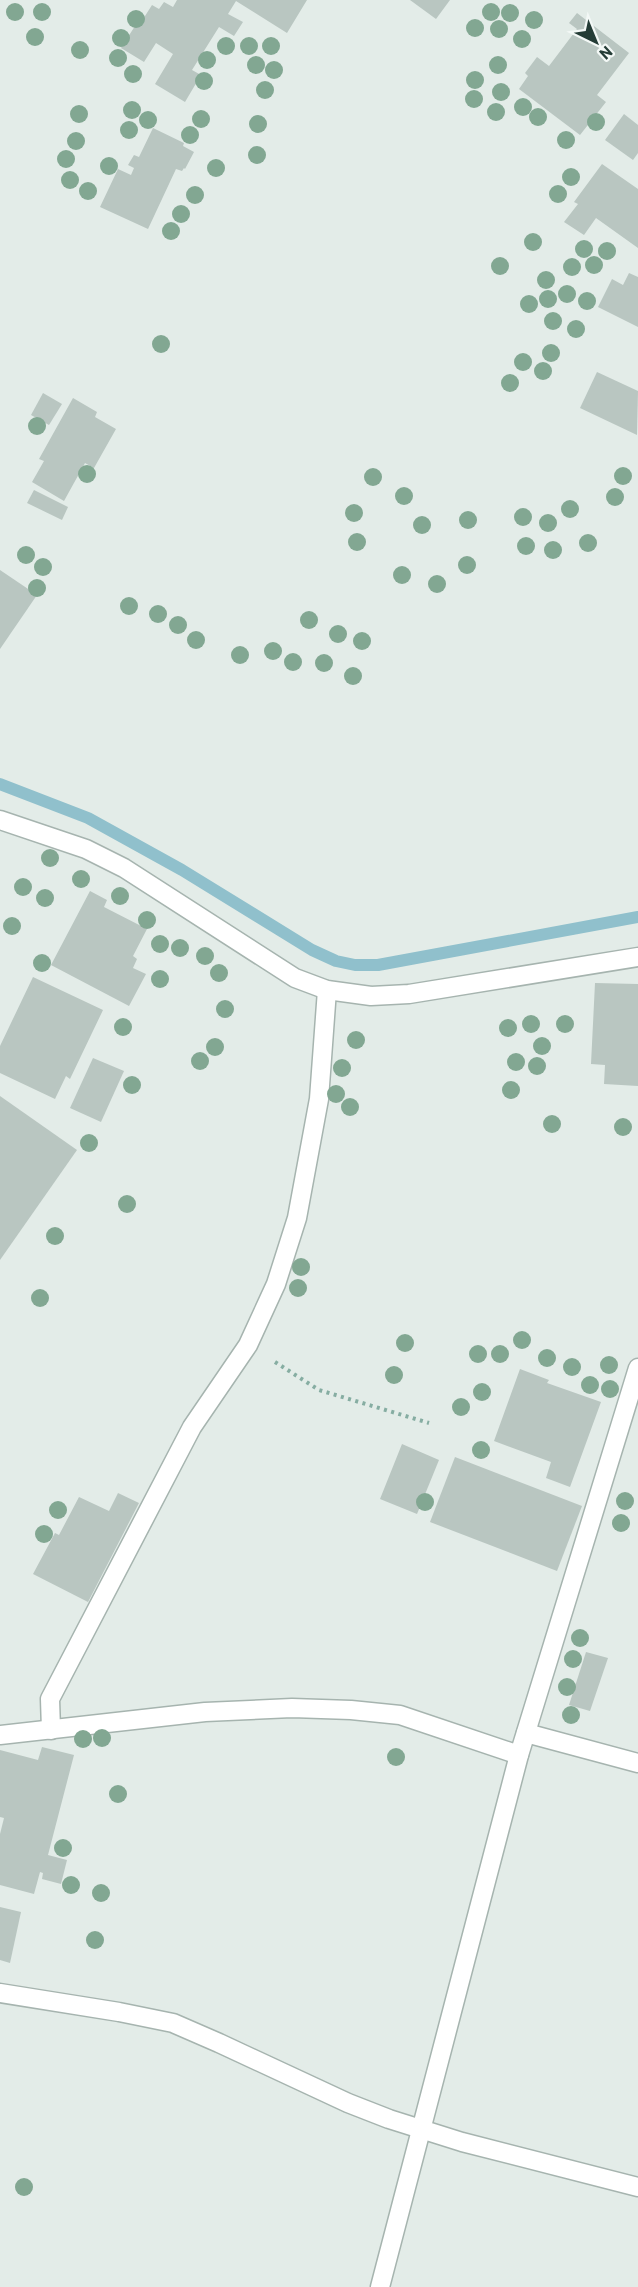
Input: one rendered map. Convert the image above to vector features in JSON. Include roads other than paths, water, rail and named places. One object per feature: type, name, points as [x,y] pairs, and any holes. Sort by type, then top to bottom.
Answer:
[{"type":"street","points":[[0,820],[86,849],[124,868],[296,978],[327,990],[371,996],[410,994],[638,957]]},
{"type":"street","points":[[51,1730],[50,1699],[192,1427],[248,1345],[276,1284],[297,1218],[319,1099],[327,990]]},
{"type":"street","points":[[380,2287],[519,1755],[638,1368]]},
{"type":"street","points":[[0,1735],[205,1712],[292,1708],[351,1710],[400,1715],[519,1755]]},
{"type":"street","points":[[526,1733],[638,1763]]},
{"type":"street","points":[[0,1993],[119,2012],[173,2024],[348,2103],[421,2129],[462,2142],[638,2187]]},
{"type":"waterway","points":[[0,784],[88,818],[182,870],[312,950],[336,961],[355,965],[378,965],[638,917]]}]
